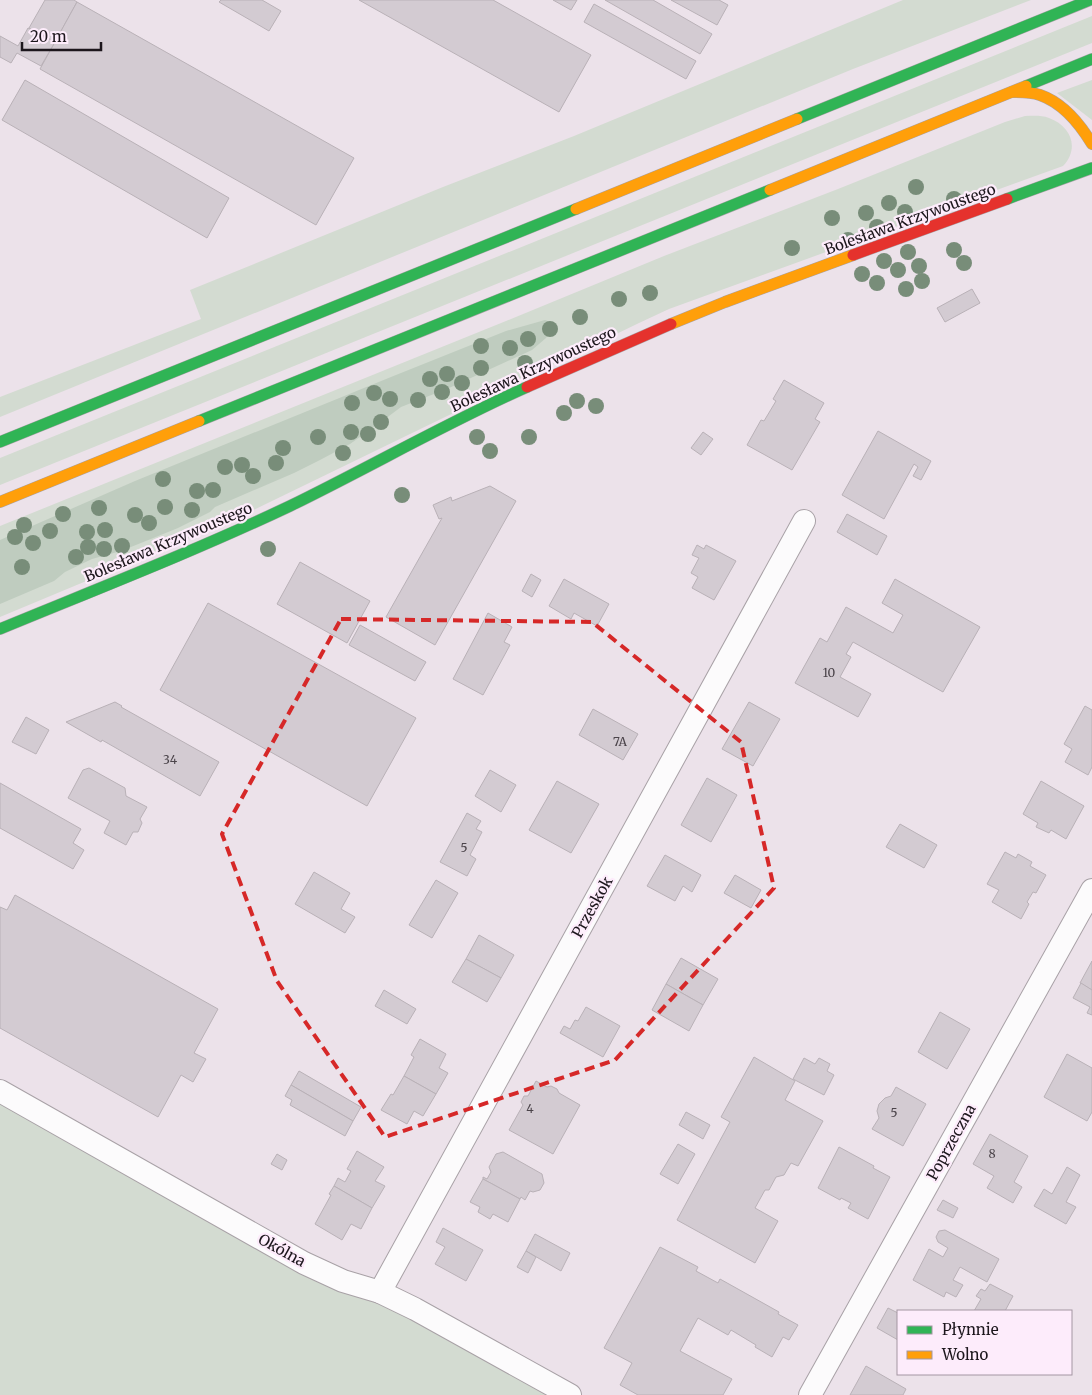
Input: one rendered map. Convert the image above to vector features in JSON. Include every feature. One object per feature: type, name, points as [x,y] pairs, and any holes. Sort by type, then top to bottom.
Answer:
[{"type":"main road","points":[[0,442],[1090,0]]},
{"type":"main road","points":[[0,502],[1092,59]]},
{"type":"main road","points":[[1010,92],[1029,92],[1041,95],[1054,103],[1079,124],[1092,144]]},
{"type":"main road","name":"Bolesława Krzywoustego","points":[[0,629],[210,543],[291,505],[484,406],[628,342],[725,302],[1092,168]]},
{"type":"street","name":"Przeskok","points":[[380,1292],[804,521]]},
{"type":"street","name":"Poprzeczna","points":[[810,1395],[1092,890]]},
{"type":"street","name":"Okólna","points":[[0,1091],[304,1263],[343,1281],[380,1292],[415,1308],[570,1395]]},
{"type":"highlighted area","points":[[341,619],[592,622],[741,742],[774,888],[615,1060],[385,1137],[277,981],[222,834]]},
{"type":"shaded area","points":[[903,0],[1031,0],[853,69],[0,417],[0,397],[201,319],[190,290],[574,136]]},
{"type":"shaded area","points":[[1092,16],[1092,43],[0,485],[0,458]]},
{"type":"shaded area","points":[[1092,80],[1092,120],[1057,93]]},
{"type":"shaded area","points":[[1025,116],[1049,118],[1063,126],[1068,132],[1071,138],[1071,152],[1063,166],[669,309],[235,519],[0,617],[0,526],[664,256],[1005,122]]},
{"type":"shaded area","points":[[0,1103],[564,1395],[0,1395]]},
{"type":"green space","points":[[545,320],[550,322],[550,332],[532,350],[449,388],[401,407],[350,444],[294,473],[215,507],[210,512],[178,528],[121,551],[92,559],[65,572],[54,581],[0,604],[0,540],[135,481],[391,377],[506,331]]},
{"type":"building","points":[[45,0],[74,0],[77,2],[55,42],[29,28]]},
{"type":"building","points":[[221,0],[262,0],[281,11],[269,31],[219,2]]},
{"type":"building","points":[[359,0],[493,0],[591,55],[559,112]]},
{"type":"building","points":[[553,0],[577,0],[571,10]]},
{"type":"building","points":[[605,0],[653,0],[712,34],[700,54]]},
{"type":"building","points":[[671,0],[719,0],[728,5],[717,25]]},
{"type":"building","points":[[77,2],[354,158],[316,225],[40,69]]},
{"type":"building","points":[[594,4],[696,61],[686,79],[584,22]]},
{"type":"building","points":[[28,28],[55,42],[41,66],[17,53],[11,63],[0,57],[0,36],[18,46]]},
{"type":"building","points":[[25,80],[229,198],[207,238],[2,120]]},
{"type":"building","points":[[972,289],[980,303],[945,322],[937,308]]},
{"type":"building","points":[[784,380],[824,403],[815,419],[820,422],[792,470],[747,445],[761,420],[764,421],[776,401],[773,399]]},
{"type":"building","points":[[878,431],[931,461],[921,480],[913,476],[918,467],[914,464],[884,519],[842,495]]},
{"type":"building","points":[[703,432],[713,439],[701,455],[691,448]]},
{"type":"building","points":[[490,486],[516,501],[435,645],[386,617],[442,518],[439,519],[433,505],[451,497],[452,501]]},
{"type":"building","points":[[847,514],[887,536],[877,555],[837,532]]},
{"type":"building","points":[[697,545],[704,549],[706,545],[736,561],[714,600],[692,588],[698,577],[691,573],[699,558],[692,555]]},
{"type":"building","points":[[300,562],[370,601],[347,643],[277,604]]},
{"type":"building","points":[[531,574],[541,580],[532,597],[522,591]]},
{"type":"building","points":[[564,579],[609,604],[597,626],[574,613],[571,619],[549,606]]},
{"type":"building","points":[[895,579],[980,627],[943,692],[853,642],[846,654],[851,657],[840,677],[871,694],[858,717],[795,683],[820,638],[827,642],[846,607],[893,633],[903,615],[882,603]]},
{"type":"building","points":[[208,603],[416,718],[367,806],[160,690]]},
{"type":"building","points":[[488,613],[512,627],[504,642],[510,645],[483,695],[453,679]]},
{"type":"building","points":[[360,625],[426,662],[415,681],[349,645]]},
{"type":"building","points":[[115,702],[219,762],[200,796],[102,740],[101,742],[66,722]]},
{"type":"building","points":[[749,702],[780,719],[753,766],[722,749]]},
{"type":"building","points":[[1085,706],[1092,710],[1092,767],[1088,775],[1065,762],[1072,749],[1064,744]]},
{"type":"building","points":[[593,709],[638,734],[623,760],[579,735]]},
{"type":"building","points":[[26,717],[49,730],[36,754],[12,742]]},
{"type":"building","points":[[89,768],[125,788],[126,796],[147,807],[140,819],[142,823],[138,832],[133,832],[126,845],[104,833],[110,821],[68,798],[83,770]]},
{"type":"building","points":[[490,770],[516,785],[501,812],[475,796]]},
{"type":"building","points":[[707,778],[737,795],[711,842],[681,825]]},
{"type":"building","points":[[557,781],[599,804],[571,853],[529,830]]},
{"type":"building","points":[[1041,781],[1084,806],[1066,839],[1051,830],[1049,833],[1036,827],[1038,823],[1023,814]]},
{"type":"building","points":[[0,783],[81,829],[73,843],[84,850],[73,869],[0,828]]},
{"type":"building","points":[[467,813],[481,821],[476,829],[482,832],[470,855],[476,859],[467,876],[440,862]]},
{"type":"building","points":[[900,824],[937,845],[924,868],[886,847]]},
{"type":"building","points":[[1005,852],[1016,858],[1018,854],[1032,862],[1030,866],[1046,875],[1036,893],[1033,892],[1027,902],[1029,904],[1021,919],[992,902],[999,890],[987,884]]},
{"type":"building","points":[[665,855],[701,875],[692,892],[683,886],[675,901],[647,886]]},
{"type":"building","points":[[314,872],[350,893],[341,909],[355,917],[345,933],[295,904]]},
{"type":"building","points":[[735,875],[761,890],[751,908],[724,893]]},
{"type":"building","points":[[436,880],[458,893],[432,938],[409,925]]},
{"type":"building","points":[[15,895],[218,1009],[194,1053],[206,1059],[193,1082],[181,1075],[158,1117],[0,1028],[0,907],[7,910]]},
{"type":"building","points":[[479,935],[514,955],[501,978],[466,959]]},
{"type":"building","points":[[681,958],[718,979],[703,1005],[666,984]]},
{"type":"building","points":[[466,959],[501,978],[487,1002],[452,982]]},
{"type":"building","points":[[1092,961],[1092,990],[1080,983]]},
{"type":"building","points":[[1081,983],[1092,990],[1092,1015],[1087,1013],[1090,1007],[1073,998]]},
{"type":"building","points":[[666,984],[703,1005],[689,1031],[652,1010]]},
{"type":"building","points":[[384,990],[416,1009],[407,1024],[375,1006]]},
{"type":"building","points":[[586,1007],[620,1026],[603,1057],[560,1033],[564,1026],[570,1029],[575,1020],[578,1021]]},
{"type":"building","points":[[940,1012],[970,1029],[947,1069],[918,1052]]},
{"type":"building","points":[[420,1039],[446,1054],[439,1068],[448,1073],[436,1094],[404,1076],[414,1057],[411,1055]]},
{"type":"building","points":[[1067,1054],[1092,1068],[1092,1112],[1087,1121],[1044,1097]]},
{"type":"building","points":[[754,1057],[795,1081],[785,1100],[823,1121],[798,1166],[791,1163],[784,1175],[776,1177],[769,1190],[765,1190],[755,1208],[778,1221],[755,1263],[677,1220],[730,1122],[721,1117]]},
{"type":"building","points":[[804,1058],[815,1064],[819,1058],[830,1064],[827,1071],[834,1075],[824,1095],[793,1079]]},
{"type":"building","points":[[299,1071],[361,1107],[353,1121],[291,1085]]},
{"type":"building","points":[[404,1076],[436,1094],[423,1116],[414,1111],[407,1124],[381,1110],[391,1094],[393,1095]]},
{"type":"building","points":[[536,1081],[547,1087],[551,1086],[557,1089],[559,1093],[580,1105],[553,1154],[509,1130],[523,1105],[521,1102],[524,1096],[528,1096]]},
{"type":"building","points":[[291,1085],[353,1121],[345,1136],[290,1105],[292,1100],[285,1096]]},
{"type":"building","points":[[896,1087],[926,1104],[903,1146],[872,1129],[879,1118],[877,1111],[879,1104],[885,1098],[891,1096]]},
{"type":"building","points":[[686,1112],[710,1125],[703,1139],[679,1125]]},
{"type":"building","points":[[990,1134],[1028,1156],[1014,1182],[1022,1187],[1013,1203],[987,1188],[994,1176],[973,1164]]},
{"type":"building","points":[[678,1144],[695,1154],[678,1184],[660,1174]]},
{"type":"building","points":[[839,1147],[890,1177],[868,1219],[848,1208],[851,1203],[841,1198],[840,1200],[818,1188]]},
{"type":"building","points":[[357,1151],[384,1167],[375,1181],[385,1186],[372,1208],[334,1186],[338,1178],[345,1182],[351,1171],[347,1169]]},
{"type":"building","points":[[503,1152],[542,1174],[544,1183],[540,1190],[530,1191],[525,1200],[483,1179],[483,1177],[487,1179],[491,1172],[489,1167],[496,1154]]},
{"type":"building","points":[[277,1154],[287,1160],[282,1170],[271,1164]]},
{"type":"building","points":[[1067,1167],[1080,1175],[1066,1202],[1076,1207],[1066,1224],[1034,1206],[1044,1189],[1052,1194]]},
{"type":"building","points":[[483,1179],[520,1199],[508,1222],[493,1214],[490,1219],[478,1212],[480,1207],[470,1202]]},
{"type":"building","points":[[334,1186],[372,1208],[361,1229],[351,1224],[342,1240],[315,1224]]},
{"type":"building","points":[[943,1200],[958,1208],[953,1218],[937,1210]]},
{"type":"building","points":[[443,1228],[483,1250],[466,1281],[435,1264],[445,1247],[436,1242]]},
{"type":"building","points":[[945,1230],[999,1259],[987,1282],[960,1267],[953,1280],[963,1285],[956,1297],[946,1292],[944,1297],[913,1280],[929,1249],[943,1257],[948,1248],[938,1242],[936,1237],[939,1231]]},
{"type":"building","points":[[535,1234],[570,1253],[561,1271],[526,1251]]},
{"type":"building","points":[[660,1247],[698,1267],[696,1271],[718,1283],[720,1279],[779,1312],[778,1314],[798,1325],[789,1340],[783,1337],[772,1357],[731,1330],[728,1335],[698,1318],[680,1351],[732,1379],[723,1395],[638,1395],[620,1385],[632,1363],[604,1348]]},
{"type":"building","points":[[526,1251],[536,1257],[528,1273],[517,1267]]},
{"type":"building","points":[[990,1284],[1013,1296],[1006,1310],[975,1310],[981,1299],[976,1296],[981,1289],[985,1291]]},
{"type":"building","points":[[888,1308],[897,1312],[897,1339],[877,1328]]},
{"type":"building","points":[[866,1366],[906,1389],[903,1395],[850,1395]]},
{"type":"traffic: fast","points":[[797,119],[1090,0]]},
{"type":"traffic: fast","points":[[1026,86],[1092,59]]},
{"type":"traffic: fast","points":[[1007,199],[1092,168]]},
{"type":"traffic: fast","points":[[199,421],[770,190]]},
{"type":"traffic: fast","points":[[0,442],[576,209]]},
{"type":"traffic: fast","points":[[0,629],[254,523],[467,415],[527,387]]},
{"type":"traffic: slow","points":[[770,190],[1026,86]]},
{"type":"traffic: slow","points":[[1012,92],[1037,94],[1056,103],[1070,115],[1092,144]]},
{"type":"traffic: slow","points":[[576,209],[797,119]]},
{"type":"traffic: slow","points":[[671,324],[853,255]]},
{"type":"traffic: slow","points":[[0,502],[199,421]]},
{"type":"traffic: jam","points":[[853,255],[1007,199]]},
{"type":"traffic: jam","points":[[527,387],[671,324]]}]
